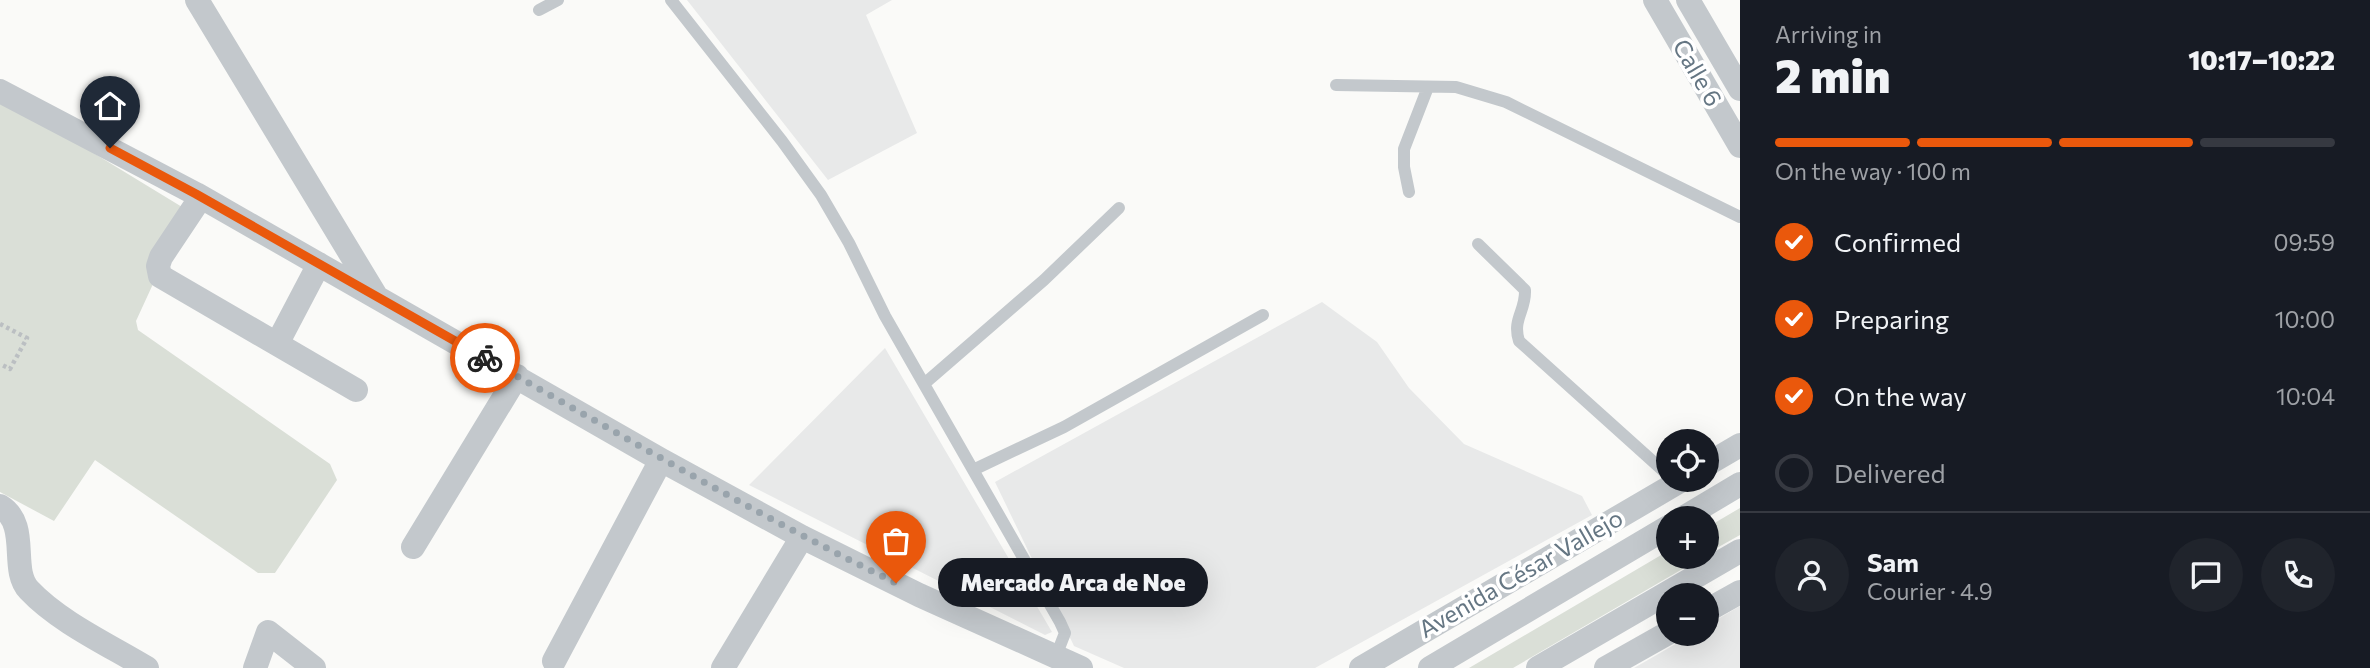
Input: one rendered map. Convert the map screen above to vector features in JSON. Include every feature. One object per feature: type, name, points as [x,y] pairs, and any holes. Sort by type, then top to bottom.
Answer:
[{"type":"street","points":[[197,0],[377,297]]},
{"type":"street","name":"Calle 6","points":[[1655,0],[1740,146]]},
{"type":"street","points":[[1670,25],[1691,6]]},
{"type":"street","name":"Calle 6","points":[[1691,6],[1740,89]]},
{"type":"street","points":[[0,91],[201,197],[661,460],[802,537],[919,595],[1081,668]]},
{"type":"street","points":[[201,197],[161,257],[158,266],[160,276],[356,390]]},
{"type":"street","points":[[276,344],[319,264]]},
{"type":"street","points":[[413,547],[517,376]]},
{"type":"street","points":[[1719,457],[1740,445]]},
{"type":"street","points":[[554,661],[661,460]]},
{"type":"street","points":[[1703,506],[1740,484]]},
{"type":"street","name":"Avenida César Vallejo","points":[[1361,668],[1656,490]]},
{"type":"street","points":[[0,506],[13,516],[27,588],[57,614],[147,668]]},
{"type":"street","name":"Avenida César Vallejo","points":[[1430,668],[1656,534]]},
{"type":"street","points":[[723,668],[802,537]]},
{"type":"street","points":[[1538,668],[1740,551]]},
{"type":"street","points":[[1719,604],[1740,592]]},
{"type":"street","points":[[255,668],[268,632],[314,668]]},
{"type":"street","points":[[1606,668],[1656,640]]},
{"type":"lane","points":[[539,10],[558,0]]},
{"type":"lane","points":[[671,0],[821,195],[849,243],[885,316],[1060,622],[1065,634],[1056,656]]},
{"type":"lane","points":[[1336,85],[1457,87],[1506,102],[1740,217]]},
{"type":"lane","points":[[1409,192],[1404,149],[1428,87]]},
{"type":"lane","points":[[924,384],[1044,280],[1119,208]]},
{"type":"lane","points":[[1479,244],[1525,290],[1525,301],[1516,330],[1519,341],[1656,462]]},
{"type":"lane","points":[[973,470],[1064,427],[1263,315]]},
{"type":"path","points":[[0,324],[27,338],[10,369],[0,364]]},
{"type":"shaded area","points":[[687,0],[892,0],[866,15],[917,133],[828,180]]},
{"type":"shaded area","points":[[0,96],[187,210],[136,321],[138,330],[330,464],[337,480],[275,573],[258,573],[95,460],[54,521],[0,492]]},
{"type":"shaded area","points":[[1322,302],[1377,342],[1409,388],[1464,444],[1582,496],[1592,515],[1315,668],[1124,668],[1074,646],[995,482]]},
{"type":"shaded area","points":[[885,348],[1052,632],[1045,635],[749,485]]},
{"type":"shaded area","points":[[1740,508],[1740,535],[1719,547],[1719,520]]},
{"type":"shaded area","points":[[1656,558],[1656,569],[1682,569],[1513,668],[1469,668]]},
{"type":"shaded area","points":[[1740,606],[1740,668],[1634,668],[1672,646],[1719,646],[1719,618]]},
{"type":"way so far","points":[[485,358],[661,460],[802,537],[896,583]]},
{"type":"place","name":"Mercado Arca de Noe","points":[[896,583]]},
{"type":"route","points":[[110,148],[485,358]]}]
